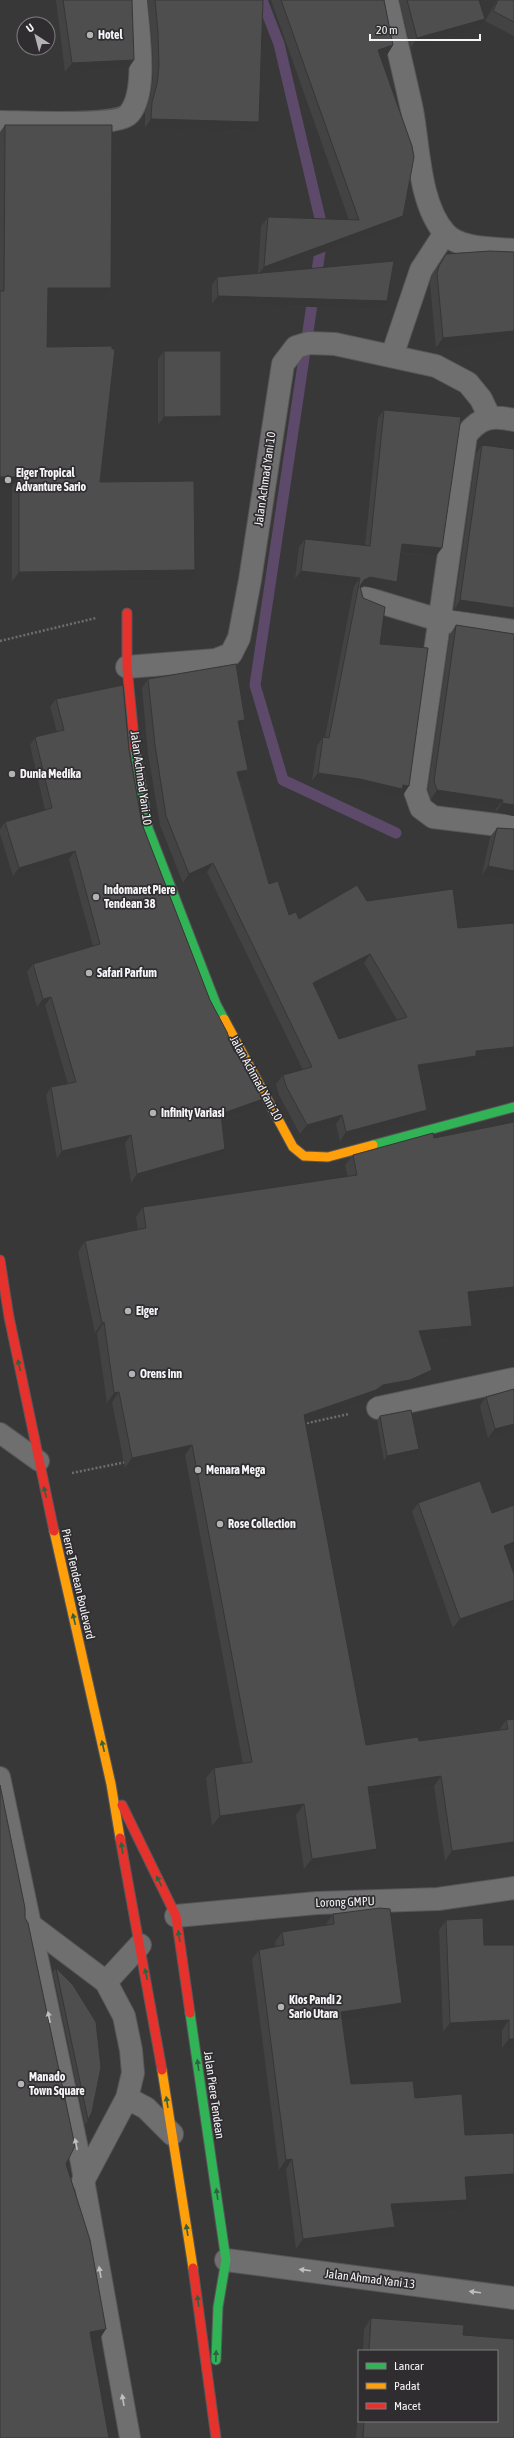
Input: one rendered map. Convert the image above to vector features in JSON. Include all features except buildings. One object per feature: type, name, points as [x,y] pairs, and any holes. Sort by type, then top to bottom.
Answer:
[{"type":"main road","points":[[127,618],[127,667]]},
{"type":"main road","name":"Jalan Achmad Yani 10","points":[[127,667],[136,756],[148,828],[216,1004],[293,1147],[304,1156],[328,1157],[514,1107]]},
{"type":"main road","name":"Pierre Tendean Boulevard","points":[[0,1260],[9,1317],[40,1470],[111,1784],[133,1914]]},
{"type":"main road","name":"Jalan Piere Tendean","points":[[111,1784],[176,1916],[226,2260],[218,2307],[214,2423]]},
{"type":"main road","name":"Jalan Piere Tendean","points":[[133,1914],[153,2009],[216,2438]]},
{"type":"street","points":[[0,122],[83,122],[120,120],[129,114],[137,98],[140,79],[136,0]]},
{"type":"street","points":[[387,0],[412,110],[422,178],[432,213],[445,233],[465,245],[514,250]]},
{"type":"street","points":[[392,356],[421,270],[445,233]]},
{"type":"street","name":"Jalan Achmad Yani 10","points":[[127,667],[216,660],[231,654],[239,638],[250,580],[283,364],[289,353],[296,346],[309,343],[335,344],[436,366],[468,383],[481,399],[490,418]]},
{"type":"street","points":[[514,420],[490,418],[476,423],[466,435],[415,791],[417,801],[421,808],[433,817],[514,826]]},
{"type":"street","points":[[366,598],[439,620],[514,631]]},
{"type":"street","points":[[378,1408],[514,1379]]},
{"type":"street","name":"Lorong GMPU","points":[[176,1916],[317,1903],[438,1899],[514,1888]]},
{"type":"street","points":[[29,1924],[106,1982],[124,2016],[131,2050],[133,2073],[128,2098],[83,2181]]},
{"type":"street","points":[[106,1982],[140,1945]]},
{"type":"street","points":[[128,2098],[146,2108],[172,2134]]},
{"type":"street","name":"Jalan Ahmad Yani 13","points":[[226,2260],[514,2298]]},
{"type":"lane","points":[[0,1433],[40,1470]]},
{"type":"lane","points":[[0,1777],[83,2181],[130,2438]]},
{"type":"path","points":[[0,641],[104,616],[127,618]]},
{"type":"path","points":[[300,1424],[378,1408]]},
{"type":"path","points":[[40,1470],[128,1461]]},
{"type":"waterway","points":[[262,0],[279,44],[323,231],[255,685],[283,780],[396,833]]},
{"type":"traffic: fast","points":[[135,749],[148,828],[216,1004],[224,1019]]},
{"type":"traffic: fast","points":[[373,1145],[514,1107]]},
{"type":"traffic: fast","points":[[190,2013],[226,2260],[218,2307],[216,2360]]},
{"type":"traffic: slow","points":[[224,1019],[293,1147],[304,1156],[328,1157],[373,1145]]},
{"type":"traffic: slow","points":[[54,1531],[111,1784],[120,1838]]},
{"type":"traffic: slow","points":[[162,2070],[193,2268]]},
{"type":"traffic: jam","points":[[127,613],[127,667],[135,749]]},
{"type":"traffic: jam","points":[[0,1260],[9,1317],[54,1531]]},
{"type":"traffic: jam","points":[[122,1805],[176,1916],[190,2013]]},
{"type":"traffic: jam","points":[[120,1838],[162,2070]]},
{"type":"traffic: jam","points":[[193,2268],[216,2438]]},
{"type":"place","name":"Hotel","points":[[90,35]]},
{"type":"place","name":"Eiger Tropical Advanture Sario","points":[[8,480]]},
{"type":"place","name":"Dunia Medika","points":[[12,774]]},
{"type":"place","name":"Indomaret Piere Tendean 38","points":[[96,897]]},
{"type":"place","name":"Safari Parfum","points":[[89,973]]},
{"type":"place","name":"Infinity Variasi","points":[[153,1113]]},
{"type":"place","name":"Eiger","points":[[128,1311]]},
{"type":"place","name":"Orens inn","points":[[132,1374]]},
{"type":"place","name":"Menara Mega","points":[[198,1470]]},
{"type":"place","name":"Rose Collection","points":[[220,1524]]},
{"type":"place","name":"Kios Pandi 2 Sario Utara","points":[[281,2007]]},
{"type":"place","name":"Manado Town Square","points":[[21,2084]]}]
